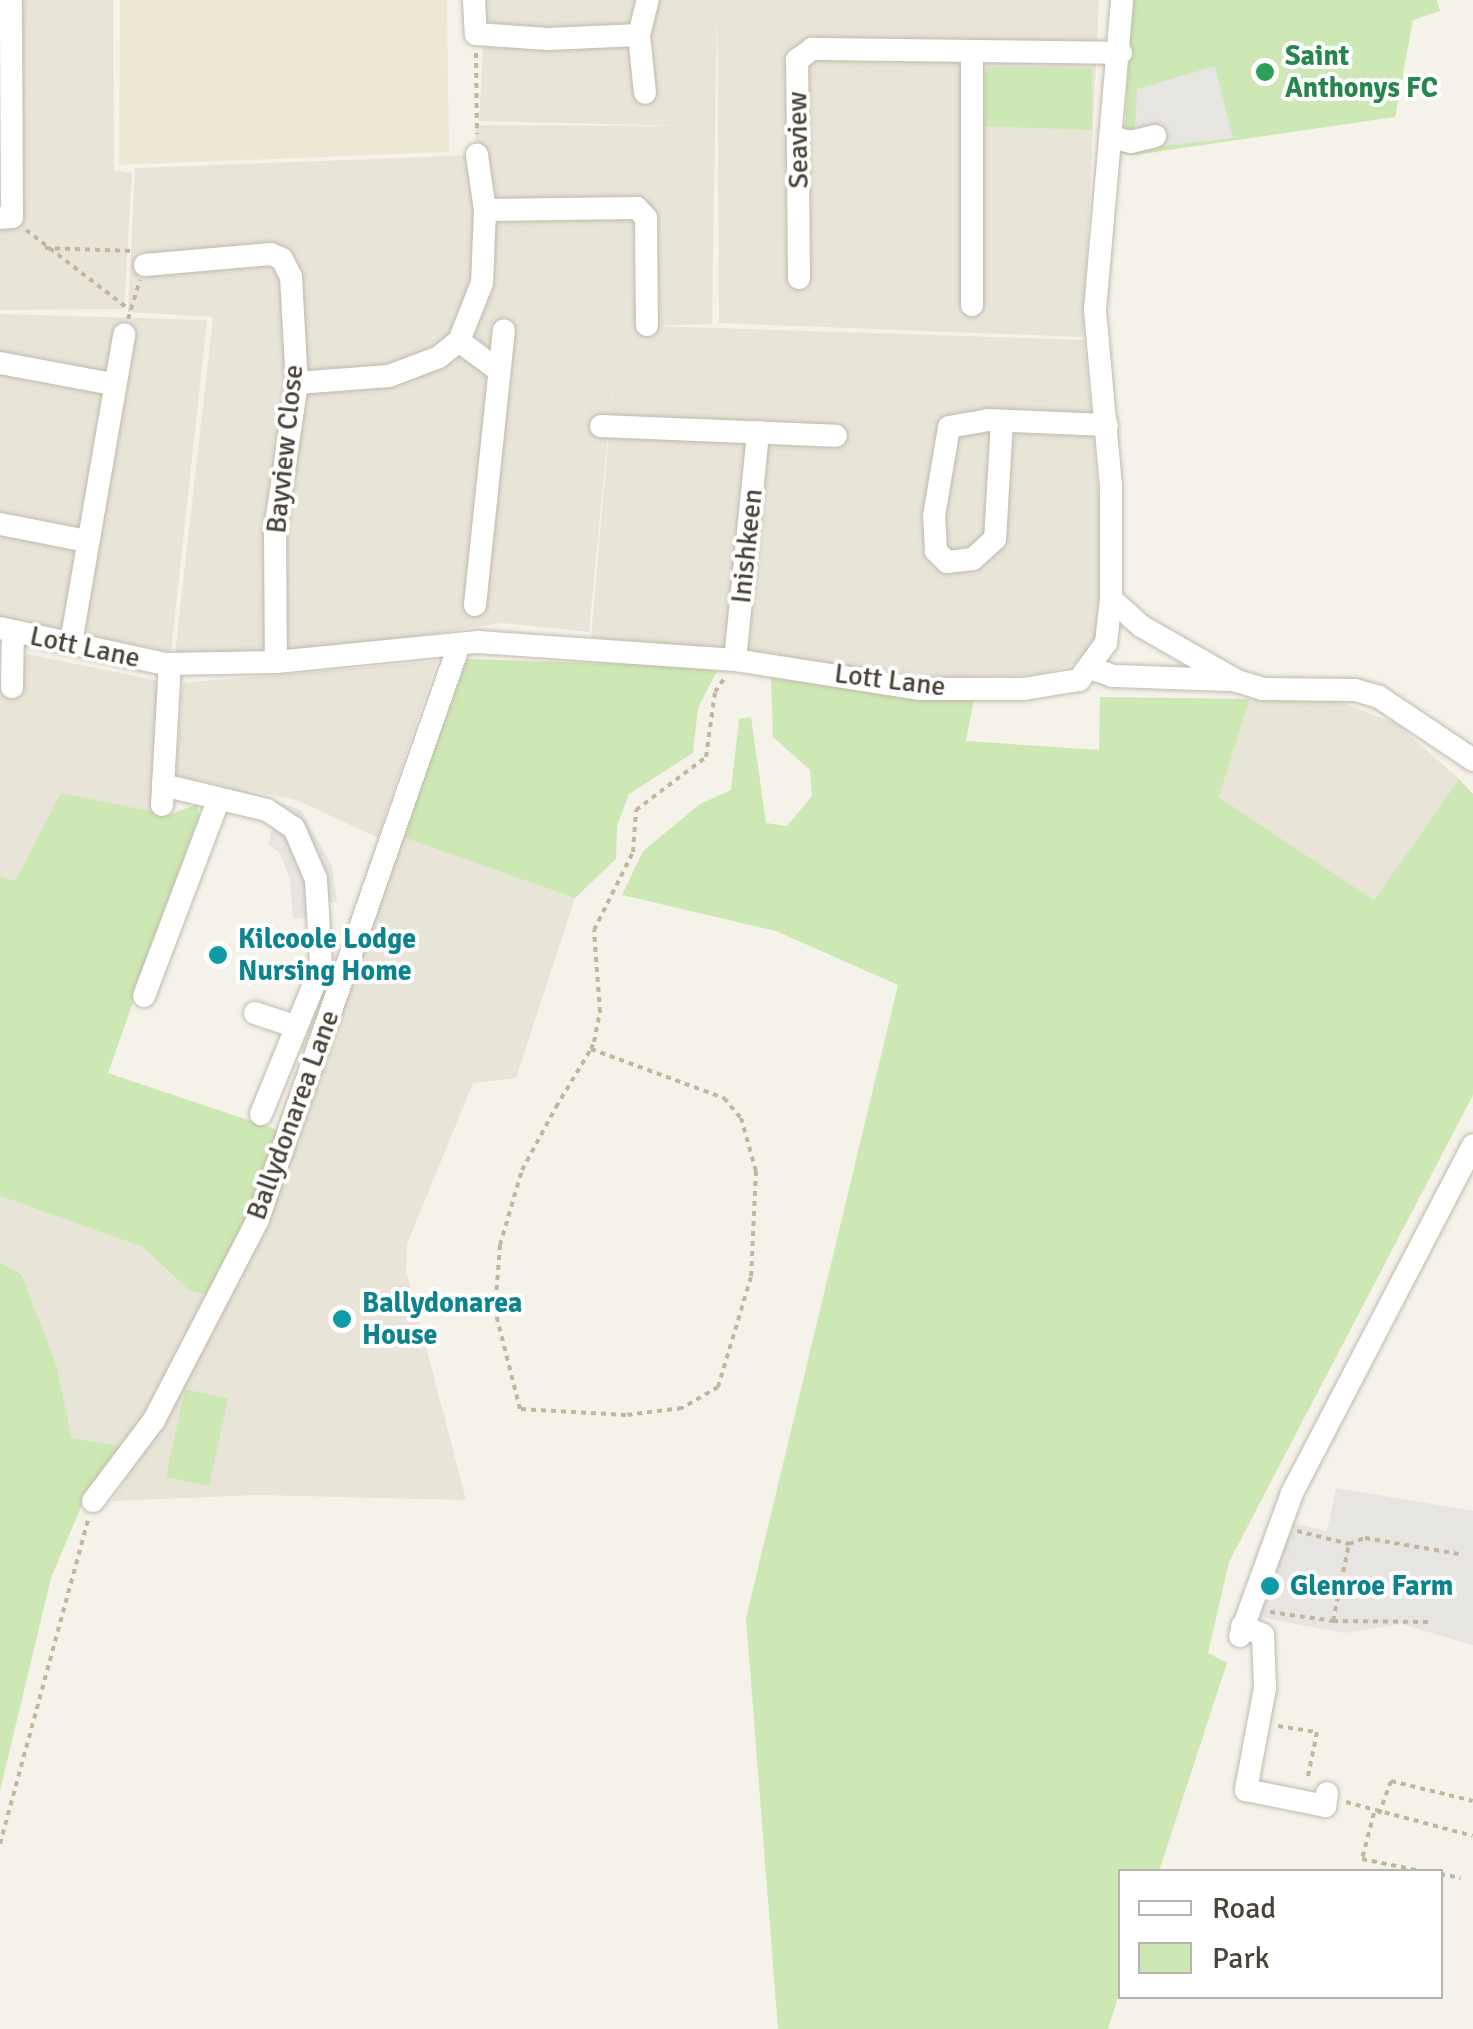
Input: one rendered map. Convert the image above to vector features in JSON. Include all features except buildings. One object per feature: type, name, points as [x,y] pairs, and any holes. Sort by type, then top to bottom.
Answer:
[{"type":"street","points":[[6,218],[11,0]]},
{"type":"street","points":[[474,0],[476,34],[639,34]]},
{"type":"street","points":[[645,93],[639,34],[648,0]]},
{"type":"street","points":[[1122,0],[1121,53],[1095,310],[1107,425],[1111,599],[1106,644],[1094,669],[1113,676],[1237,681]]},
{"type":"street","name":"Seaview","points":[[799,278],[797,60],[812,49],[1121,53]]},
{"type":"street","points":[[972,52],[972,305]]},
{"type":"street","points":[[1110,137],[1131,142],[1155,136]]},
{"type":"street","points":[[297,383],[388,376],[439,357],[459,341],[482,284],[485,210],[477,155]]},
{"type":"street","points":[[485,210],[637,208],[646,218],[647,324]]},
{"type":"street","name":"Bayview Close","points":[[145,265],[262,254],[282,259],[291,277],[297,383],[275,530],[276,662]]},
{"type":"street","points":[[475,605],[504,332]]},
{"type":"street","points":[[71,643],[112,384],[124,335]]},
{"type":"street","points":[[459,341],[498,370]]},
{"type":"street","points":[[0,363],[112,384]]},
{"type":"street","points":[[1002,422],[995,539],[973,560],[947,562],[936,551],[934,532],[944,438],[962,422],[1002,422],[1107,425]]},
{"type":"street","points":[[601,426],[836,436]]},
{"type":"street","name":"Inishkeen","points":[[735,660],[758,432]]},
{"type":"street","points":[[0,524],[87,541]]},
{"type":"street","points":[[1111,599],[1141,626],[1237,681],[1263,689],[1356,690],[1379,697],[1473,760]]},
{"type":"street","name":"Lott Lane","points":[[12,687],[6,629],[170,664],[276,662],[459,645],[735,660],[921,688],[1024,689],[1080,680],[1094,669]]},
{"type":"street","name":"Ballydonarea Lane","points":[[93,1501],[154,1420],[258,1219],[381,852],[459,645]]},
{"type":"street","points":[[170,664],[163,795],[219,798],[267,810],[294,828],[309,855],[323,930],[320,967],[261,1114]]},
{"type":"street","points":[[144,996],[219,798]]},
{"type":"street","points":[[255,1012],[294,1026]]},
{"type":"street","points":[[1327,1793],[1325,1806],[1246,1790],[1258,1725],[1263,1635],[1243,1624],[1278,1523],[1473,1145]]},
{"type":"path","points":[[476,34],[477,155]]},
{"type":"path","points":[[6,218],[131,311]]},
{"type":"path","points":[[44,248],[131,248],[145,265],[124,335]]},
{"type":"path","points":[[590,1048],[724,1098],[741,1118],[756,1172],[751,1277],[718,1387],[682,1408],[626,1415],[520,1409],[495,1310],[500,1245],[522,1170],[590,1048],[600,1012],[594,930],[634,852],[636,810],[706,757],[715,692],[735,660]]},
{"type":"path","points":[[0,1844],[93,1501]]},
{"type":"path","points":[[1278,1523],[1349,1544],[1365,1538],[1458,1554]]},
{"type":"path","points":[[1333,1621],[1349,1544]]},
{"type":"path","points":[[1243,1624],[1430,1622]]},
{"type":"path","points":[[1258,1725],[1317,1732],[1307,1781],[1327,1793],[1377,1813],[1473,1836]]},
{"type":"path","points":[[1411,1869],[1362,1859],[1391,1780],[1473,1801]]},
{"type":"path","points":[[1443,1875],[1461,1878]]},
{"type":"shaded area","points":[[0,0],[113,0],[114,170],[132,173],[124,309],[0,310]]},
{"type":"shaded area","points":[[120,0],[447,0],[449,152],[119,165]]},
{"type":"shaded area","points":[[486,0],[1099,0],[1083,337],[719,323],[717,5],[712,324],[653,326],[1084,340],[1105,560],[1095,644],[1079,662],[1043,674],[956,678],[591,637],[615,360],[589,632],[502,623],[314,652],[175,654],[213,317],[128,312],[135,168],[476,155],[475,125],[689,126],[479,121]]},
{"type":"shaded area","points":[[1215,66],[1233,138],[1134,149],[1137,89]]},
{"type":"shaded area","points":[[0,314],[207,320],[171,652],[0,617]]},
{"type":"shaded area","points":[[27,654],[155,680],[160,694],[151,812],[131,810],[14,882],[0,876],[0,681],[3,695],[23,692],[20,668]]},
{"type":"shaded area","points":[[437,661],[378,838],[297,800],[176,776],[182,683]]},
{"type":"shaded area","points":[[1250,699],[1333,699],[1397,724],[1459,779],[1374,900],[1219,797]]},
{"type":"shaded area","points":[[224,783],[301,810],[332,866],[337,902],[328,903],[328,916],[293,919],[290,880],[280,853],[268,844],[274,821],[220,806]]},
{"type":"shaded area","points":[[402,837],[575,898],[516,1078],[473,1083],[407,1244],[406,1270],[466,1500],[259,1495],[112,1501],[190,1372],[274,1209]]},
{"type":"shaded area","points":[[0,1196],[144,1247],[190,1291],[213,1297],[126,1447],[72,1438],[56,1364],[22,1275],[0,1262]]},
{"type":"shaded area","points":[[1336,1488],[1473,1511],[1473,1645],[1401,1624],[1344,1633],[1251,1615],[1287,1522],[1327,1531]]},
{"type":"green space","name":"Saint Anthonys FC","points":[[1131,0],[1437,0],[1440,11],[1413,20],[1395,117],[1134,155],[1124,154]]},
{"type":"green space","points":[[988,67],[1092,68],[1092,130],[979,126],[979,89]]},
{"type":"green space","points":[[467,659],[719,667],[698,708],[693,753],[629,794],[617,826],[616,859],[575,898],[402,837]]},
{"type":"green space","points":[[771,678],[974,699],[966,741],[1099,750],[1100,697],[1250,699],[1219,797],[1374,900],[1459,779],[1473,794],[1473,1095],[1229,1562],[1208,1653],[1227,1663],[1160,1869],[1118,1869],[1118,1997],[1108,2029],[778,2029],[746,1618],[898,985],[776,931],[622,895],[643,851],[700,804],[731,790],[739,719],[751,717],[766,823],[787,826],[812,796],[810,770],[773,737]]},
{"type":"green space","points":[[61,793],[169,815],[197,804],[199,815],[108,1073],[278,1130],[252,1213],[213,1297],[190,1291],[143,1247],[0,1196],[0,876],[15,881]]},
{"type":"green space","points":[[0,1262],[22,1275],[56,1364],[72,1438],[126,1447],[81,1507],[51,1578],[0,1791]]},
{"type":"green space","points":[[185,1389],[228,1399],[209,1486],[166,1477]]},
{"type":"place","name":"Saint Anthonys FC","points":[[1265,72]]},
{"type":"place","name":"Kilcoole Lodge Nursing Home","points":[[218,955]]},
{"type":"place","name":"Ballydonarea House","points":[[342,1319]]},
{"type":"place","name":"Glenroe Farm","points":[[1270,1586]]}]
